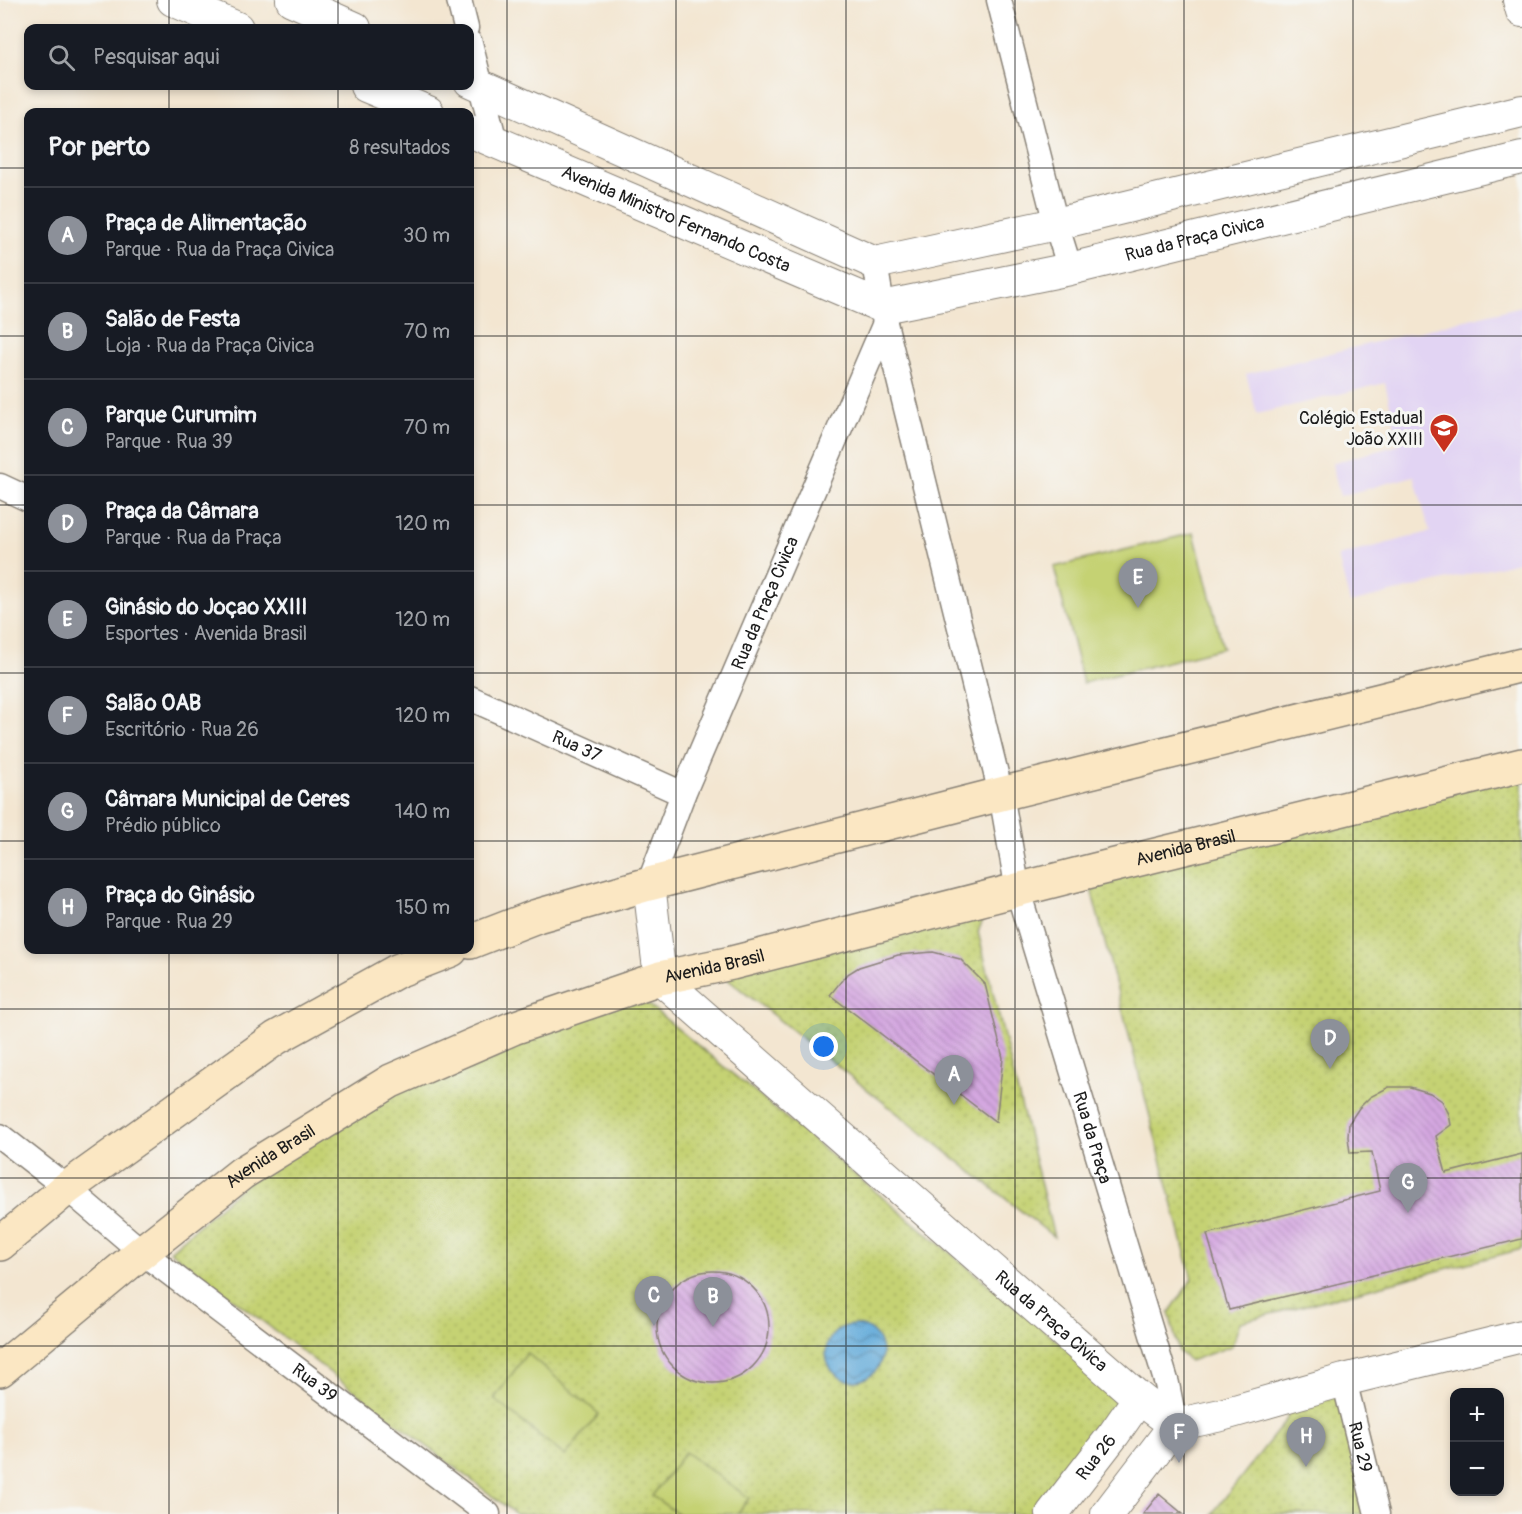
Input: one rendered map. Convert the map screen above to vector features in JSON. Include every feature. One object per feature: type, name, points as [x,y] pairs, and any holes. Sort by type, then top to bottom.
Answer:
[{"type":"main road","points":[[474,940],[537,916],[649,884],[1522,665]]},
{"type":"main road","name":"Avenida Brasil","points":[[0,1370],[142,1252],[242,1173],[391,1082],[513,1028],[660,978],[732,963],[1522,765]]},
{"type":"main road","points":[[0,1244],[67,1188],[276,1038],[397,971],[442,954]]},
{"type":"street","points":[[173,0],[228,24]]},
{"type":"street","points":[[292,0],[346,24]]},
{"type":"street","points":[[459,0],[465,24]]},
{"type":"street","points":[[999,0],[1056,224],[1070,269]]},
{"type":"street","points":[[1519,0],[1522,11]]},
{"type":"street","points":[[475,83],[482,137]]},
{"type":"street","points":[[475,83],[875,263],[1056,224],[1522,111]]},
{"type":"street","points":[[376,90],[418,108]]},
{"type":"street","name":"Avenida Ministro Fernando Costa","points":[[482,137],[884,315]]},
{"type":"street","name":"Rua da Praça Civica","points":[[649,884],[683,794],[884,315],[1522,158]]},
{"type":"street","points":[[1305,164],[1316,208]]},
{"type":"street","points":[[875,263],[884,315],[1001,794]]},
{"type":"street","points":[[0,486],[24,497]]},
{"type":"street","name":"Rua 37","points":[[474,700],[683,794]]},
{"type":"street","name":"Rua da Praça","points":[[1001,794],[1018,891],[1167,1384],[1175,1425]]},
{"type":"street","points":[[649,884],[660,978]]},
{"type":"street","name":"Rua da Praça Civica","points":[[660,978],[1139,1398],[1175,1425]]},
{"type":"street","points":[[0,1136],[67,1188]]},
{"type":"street","name":"Rua 39","points":[[67,1188],[142,1252],[488,1514]]},
{"type":"street","points":[[1107,1514],[1175,1425],[1522,1336]]},
{"type":"street","name":"Rua 29","points":[[1344,1380],[1377,1514]]},
{"type":"street","points":[[1139,1398],[1167,1384]]},
{"type":"street","name":"Rua 26","points":[[1052,1514],[1139,1398]]},
{"type":"shaded area","name":"Colégio Estadual João XXIII","points":[[1522,306],[1522,561],[1350,603],[1338,556],[1430,532],[1414,476],[1340,496],[1332,463],[1399,445],[1385,383],[1257,414],[1246,374]]},
{"type":"green space","points":[[1194,533],[1223,648],[1083,683],[1054,567]]},
{"type":"green space","points":[[1522,770],[1522,1249],[1240,1322],[1232,1346],[1190,1361],[1179,1352],[1169,1313],[1192,1279],[1091,889],[1103,874]]},
{"type":"green space","points":[[988,907],[978,932],[1054,1237],[721,974]]},
{"type":"green space","points":[[639,997],[1129,1400],[1039,1514],[516,1514],[170,1251],[252,1178],[395,1089]]},
{"type":"green space","points":[[527,1353],[599,1414],[565,1456],[494,1399]]},
{"type":"green space","points":[[1341,1386],[1374,1514],[1212,1514],[1287,1419],[1289,1399]]},
{"type":"green space","points":[[685,1452],[749,1498],[737,1514],[679,1514],[652,1496]]},
{"type":"water","points":[[848,1325],[860,1325],[870,1329],[878,1337],[882,1353],[878,1369],[870,1377],[860,1381],[848,1381],[838,1377],[830,1369],[826,1359],[826,1347],[830,1337],[838,1329]]},
{"type":"building","points":[[933,952],[960,959],[985,984],[1003,1058],[996,1122],[830,995],[846,975],[859,967],[898,955]]},
{"type":"building","points":[[1389,1087],[1410,1087],[1430,1093],[1442,1101],[1449,1114],[1451,1125],[1436,1136],[1446,1173],[1522,1154],[1522,1239],[1229,1310],[1207,1234],[1380,1191],[1372,1152],[1350,1153],[1349,1123],[1370,1097]]},
{"type":"building","points":[[713,1271],[734,1276],[752,1288],[764,1306],[769,1327],[764,1348],[752,1366],[734,1378],[713,1383],[692,1378],[674,1366],[662,1348],[657,1327],[662,1306],[674,1288],[692,1276]]},
{"type":"building","points":[[1159,1494],[1183,1514],[1143,1514]]},
{"type":"place","name":"Colégio Estadual João XXIII","points":[[1444,454]]},
{"type":"place","name":"Ginásio do Joçao XXIII","points":[[1138,608]]},
{"type":"place","name":"Praça da Câmara","points":[[1330,1069]]},
{"type":"place","name":"Praça de Alimentação","points":[[954,1105]]},
{"type":"place","name":"Câmara Municipal de Ceres","points":[[1408,1213]]},
{"type":"place","name":"Parque Curumim","points":[[654,1326]]},
{"type":"place","name":"Salão de Festa","points":[[713,1327]]},
{"type":"place","name":"Salão OAB","points":[[1179,1463]]},
{"type":"place","name":"Praça do Ginásio","points":[[1306,1467]]}]
